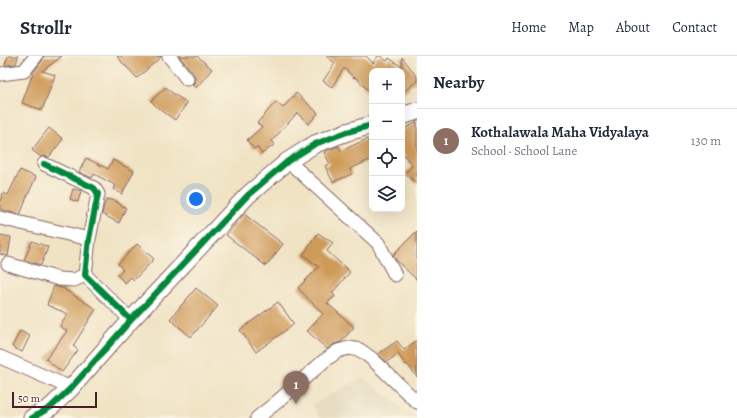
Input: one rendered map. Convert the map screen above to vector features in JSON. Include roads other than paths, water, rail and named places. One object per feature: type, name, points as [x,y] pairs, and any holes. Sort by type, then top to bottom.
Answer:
[{"type":"main road","points":[[405,115],[417,111]]},
{"type":"main road","points":[[32,418],[51,407],[71,388],[131,320],[248,195],[288,161],[315,144],[369,126]]},
{"type":"street","points":[[0,74],[24,71],[36,56]]},
{"type":"street","points":[[170,56],[187,79]]},
{"type":"street","points":[[288,161],[378,243],[395,275]]},
{"type":"street","points":[[44,164],[94,188],[98,194],[88,239],[85,275]]},
{"type":"street","points":[[0,218],[88,239]]},
{"type":"street","points":[[8,264],[59,279],[74,280],[85,275]]},
{"type":"street","points":[[85,275],[131,320]]},
{"type":"street","points":[[256,418],[338,350],[349,348],[360,350],[417,402]]},
{"type":"street","points":[[0,357],[71,388]]},
{"type":"place","name":"Kothalawala Maha Vidyalaya","points":[[296,404]]}]
